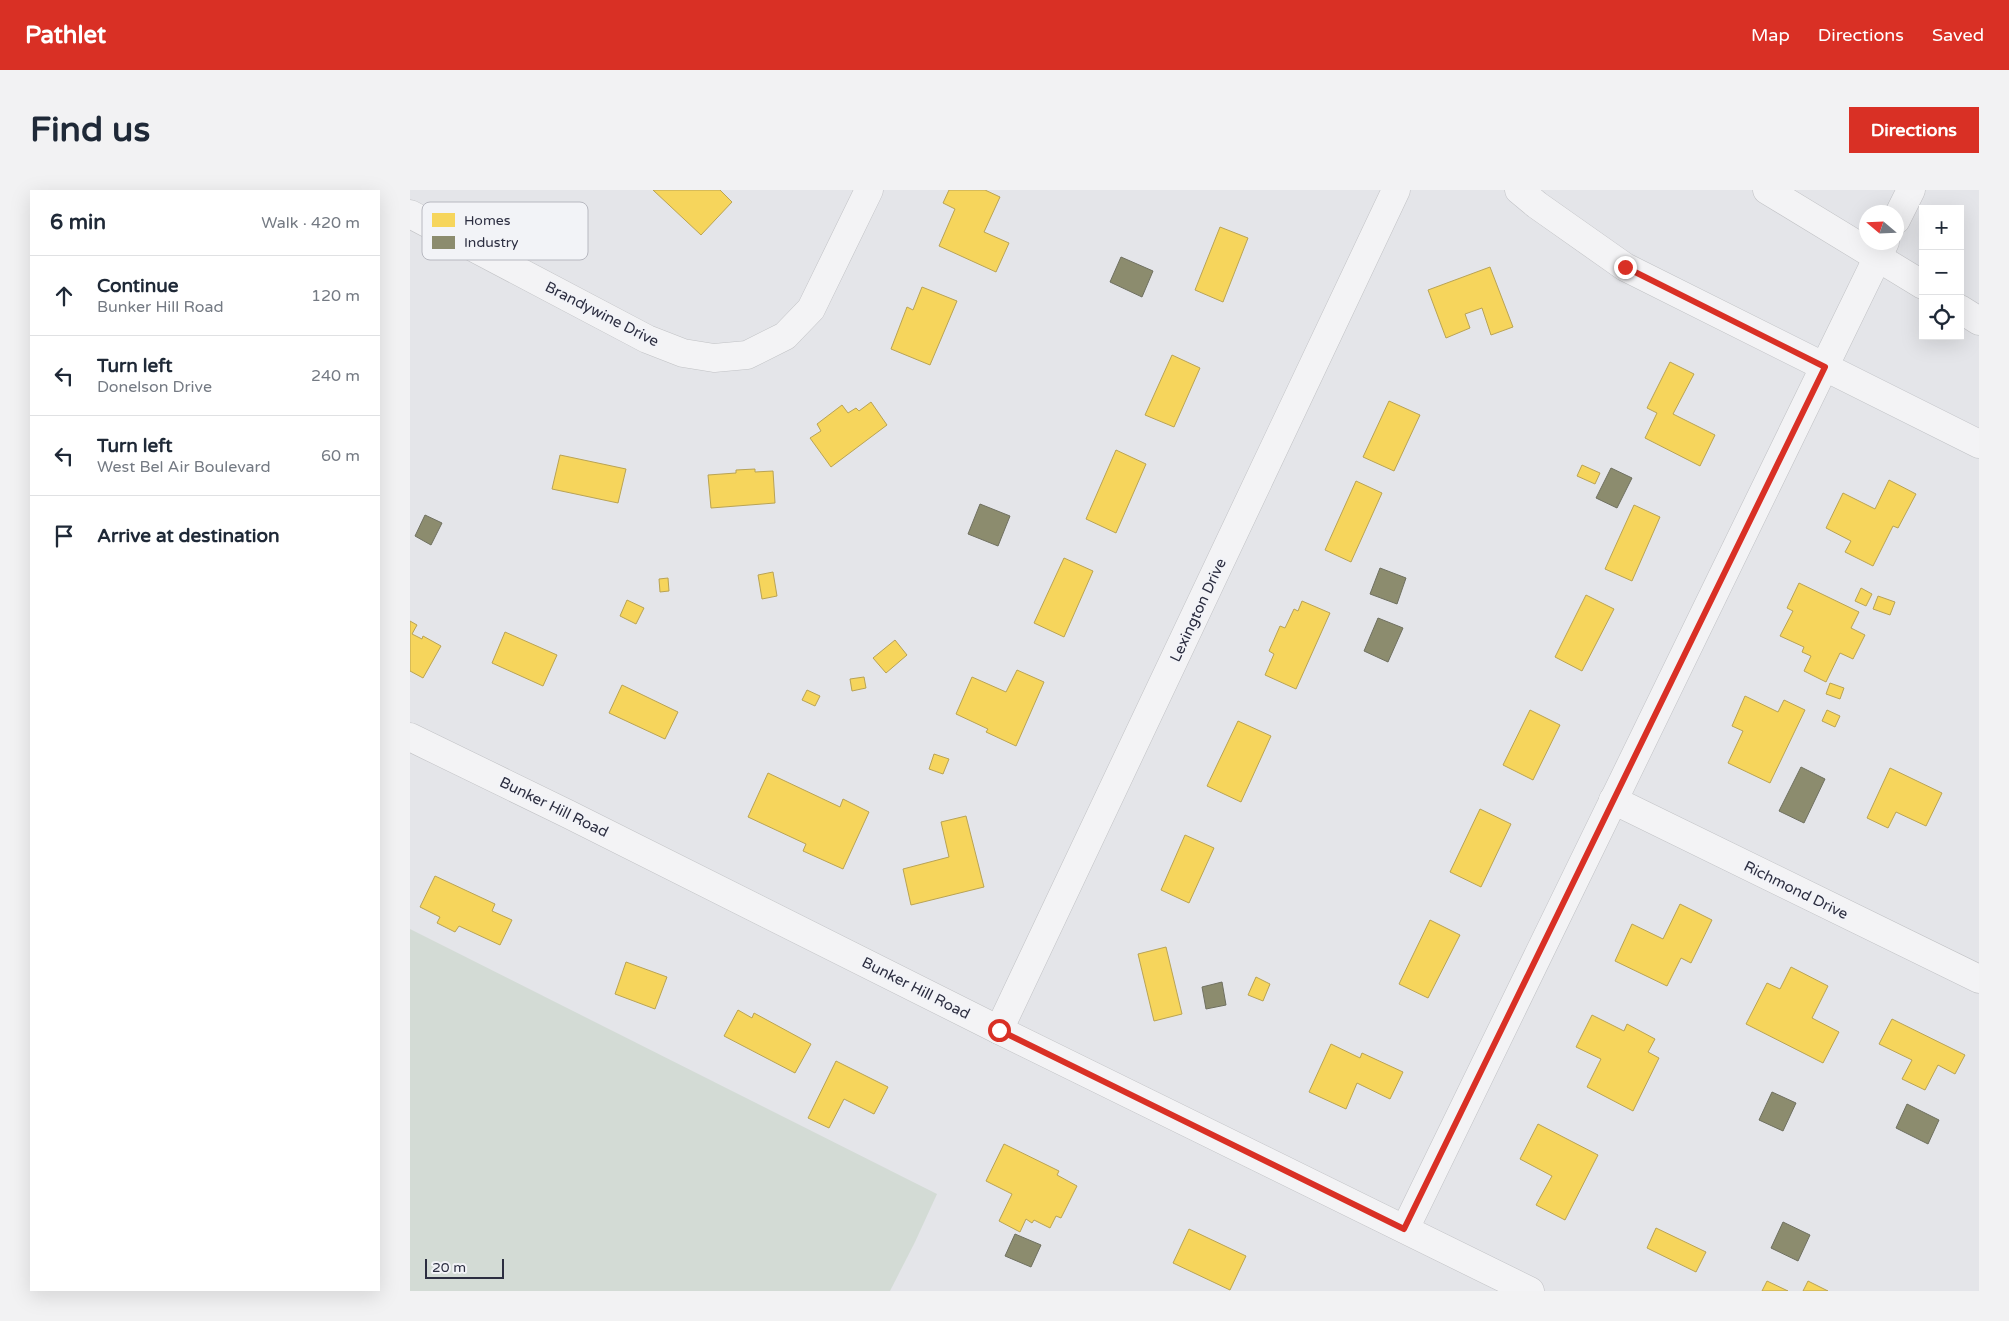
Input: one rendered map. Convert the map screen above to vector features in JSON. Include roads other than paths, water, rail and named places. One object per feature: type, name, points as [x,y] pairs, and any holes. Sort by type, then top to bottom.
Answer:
[{"type":"street","name":"Brandywine Drive","points":[[497,260],[647,340],[683,353],[714,358],[747,355],[785,336],[811,309],[869,190]]},
{"type":"street","name":"Lexington Drive","points":[[999,1030],[1396,190]]},
{"type":"street","points":[[1520,190],[1537,206],[1625,267],[1979,444]]},
{"type":"street","points":[[1767,190],[1859,238]]},
{"type":"street","points":[[1904,205],[1911,190]]},
{"type":"street","name":"Brandywine Drive","points":[[410,214],[422,220]]},
{"type":"street","points":[[1404,1229],[1882,250],[1919,282]]},
{"type":"street","points":[[1964,312],[1979,321]]},
{"type":"street","name":"Bunker Hill Road","points":[[410,737],[1530,1291]]},
{"type":"street","name":"Richmond Drive","points":[[1613,800],[1979,979]]}]
